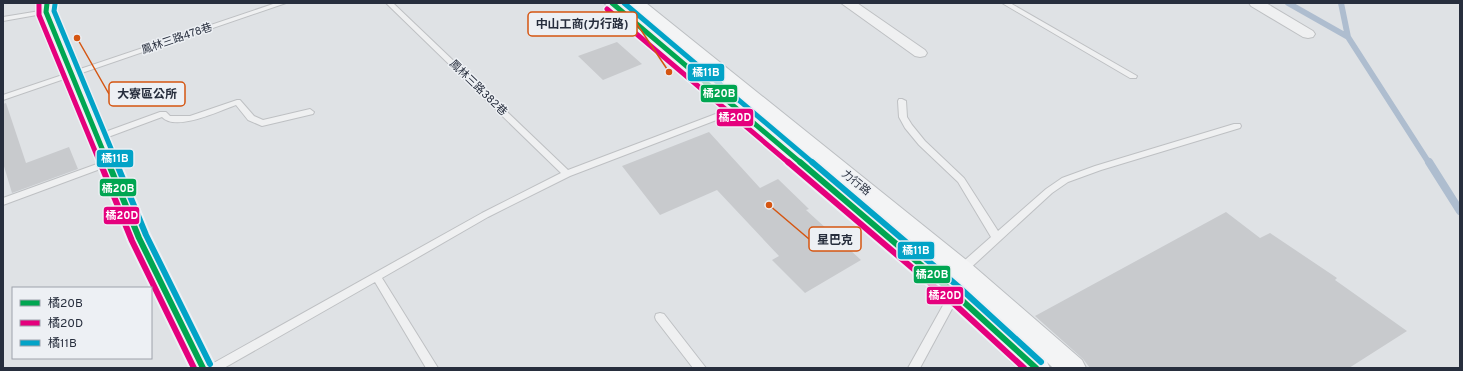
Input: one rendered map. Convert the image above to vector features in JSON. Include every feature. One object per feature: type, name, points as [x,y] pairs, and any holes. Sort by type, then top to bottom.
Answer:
[{"type":"main road","name":"力行路","points":[[612,3],[955,294],[1036,368]]},
{"type":"main road","name":"力行路","points":[[636,3],[961,270],[1072,368]]},
{"type":"street","points":[[848,3],[920,53]]},
{"type":"street","points":[[1256,3],[1308,34]]},
{"type":"street","points":[[46,8],[71,74],[139,238],[203,368]]},
{"type":"lane","name":"鳳林三路478巷","points":[[3,98],[283,3]]},
{"type":"lane","name":"鳳林三路382巷","points":[[389,3],[567,174]]},
{"type":"lane","points":[[1005,3],[1133,76]]},
{"type":"lane","points":[[3,19],[46,8]]},
{"type":"lane","points":[[902,101],[903,116],[913,131],[931,151],[948,165],[961,181],[997,238]]},
{"type":"lane","points":[[97,138],[164,114],[168,119],[191,119],[237,102],[251,118],[262,123],[310,112]]},
{"type":"lane","points":[[214,368],[485,215],[567,174],[737,109]]},
{"type":"lane","points":[[914,368],[955,294],[961,270],[1050,191],[1065,180],[1098,168],[1237,126]]},
{"type":"lane","points":[[3,202],[108,162]]},
{"type":"lane","points":[[376,276],[432,368]]},
{"type":"lane","points":[[660,317],[700,368]]},
{"type":"building","points":[[617,42],[642,64],[603,80],[578,56]]},
{"type":"building","points":[[6,103],[26,163],[69,147],[78,169],[12,193],[3,163],[3,104]]},
{"type":"building","points":[[709,132],[760,188],[778,179],[809,209],[806,210],[861,260],[805,293],[772,260],[779,256],[717,190],[660,215],[622,166]]},
{"type":"building","points":[[1226,212],[1260,238],[1270,233],[1337,278],[1335,280],[1407,331],[1349,368],[1090,368],[1083,359],[1035,316]]},
{"type":"waterway","points":[[1288,3],[1348,37]]},
{"type":"waterway","points":[[1341,3],[1348,37]]},
{"type":"waterway","points":[[1348,37],[1429,163]]},
{"type":"waterway","points":[[1429,162],[1460,211]]},
{"type":"transit line","name":"橘20D","points":[[39,3],[39,15],[132,241],[194,368]]},
{"type":"transit line","name":"橘20B","points":[[47,3],[46,12],[139,238],[203,368]]},
{"type":"transit line","name":"橘20B","points":[[612,3],[955,294],[1036,368]]},
{"type":"transit line","name":"橘11B","points":[[624,3],[960,288],[1041,362]]},
{"type":"transit line","name":"橘11B","points":[[55,4],[54,11],[146,235],[210,364]]},
{"type":"transit line","name":"橘20D","points":[[607,9],[950,300],[1024,368]]},
{"type":"place","name":"大寮區公所","points":[[77,38]]},
{"type":"place","name":"中山工商(力行路)","points":[[669,72]]},
{"type":"place","name":"星巴克","points":[[769,205]]}]
